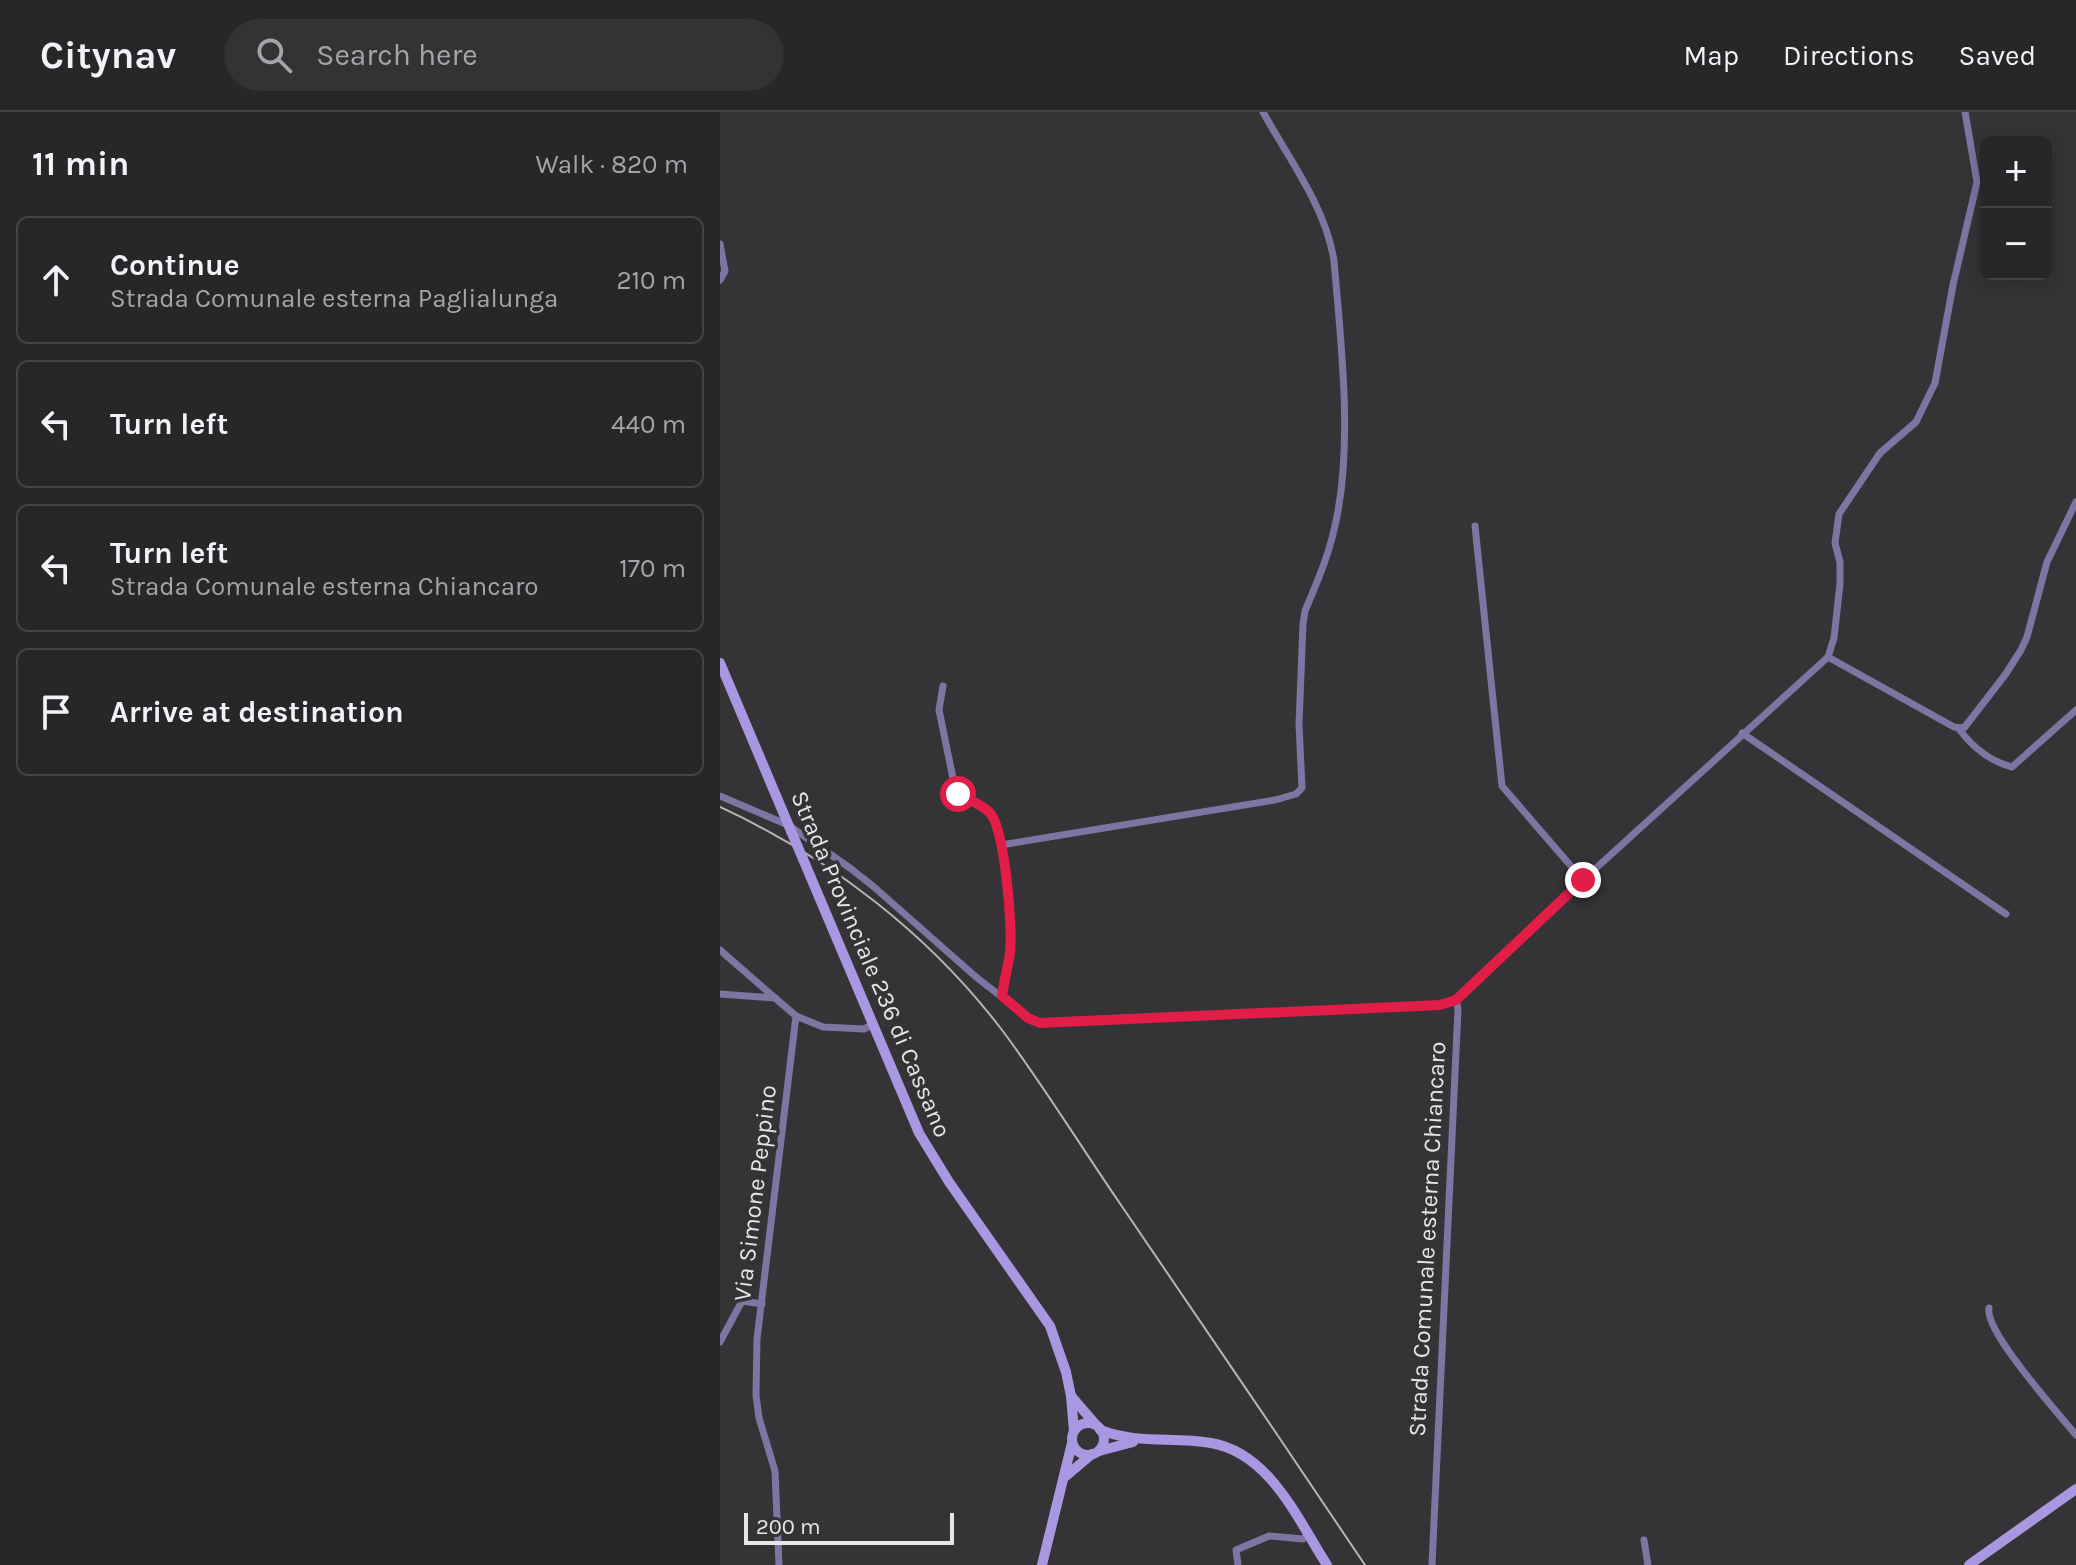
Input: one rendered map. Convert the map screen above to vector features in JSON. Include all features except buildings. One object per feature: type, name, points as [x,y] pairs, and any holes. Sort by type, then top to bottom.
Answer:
[{"type":"main road","name":"Strada Provinciale 236 di Cassano","points":[[720,663],[913,1120],[939,1166],[1050,1326],[1062,1356],[1071,1396],[1074,1431]]},
{"type":"main road","points":[[1066,1476],[1094,1453],[1104,1439],[1071,1396]]},
{"type":"main road","points":[[1042,1565],[1066,1476],[1074,1431],[1081,1425],[1139,1440],[1211,1443],[1235,1451],[1276,1485],[1327,1565]]},
{"type":"main road","points":[[1072,1443],[1082,1454],[1139,1440]]},
{"type":"main road","points":[[1969,1565],[2076,1489]]},
{"type":"street","points":[[1001,845],[1275,800],[1296,794],[1302,788],[1299,724],[1303,624],[1335,529],[1343,476],[1335,270],[1330,242],[1317,209],[1263,112]]},
{"type":"street","points":[[720,796],[789,828],[874,887],[976,977],[1028,1018],[1040,1023],[1440,1005],[1456,1000],[1742,733],[1828,657],[1834,638],[1840,584],[1840,562],[1835,543],[1839,514],[1880,453],[1916,422],[1935,383],[1953,285],[1977,182],[1963,114]]},
{"type":"street","points":[[720,244],[725,271],[720,280]]},
{"type":"street","points":[[1959,729],[1969,723],[2021,650],[2047,562],[2076,502]]},
{"type":"street","points":[[1475,526],[1502,786],[1583,880]]},
{"type":"street","points":[[1828,657],[1959,729],[1988,758],[2012,767],[2076,710]]},
{"type":"street","points":[[943,686],[939,699],[940,721],[955,788],[958,794],[991,815],[996,822],[1001,845],[1010,944],[1002,996]]},
{"type":"street","points":[[1742,733],[2006,914]]},
{"type":"street","points":[[720,950],[796,1016],[823,1027],[864,1029],[872,1025]]},
{"type":"street","points":[[720,994],[775,998]]},
{"type":"street","name":"Strada Comunale esterna Chiancaro","points":[[1432,1565],[1456,1069],[1456,1000]]},
{"type":"street","name":"Via Simone Peppino","points":[[779,1565],[775,1471],[759,1418],[756,1395],[757,1339],[796,1016]]},
{"type":"street","points":[[720,1342],[742,1301],[762,1304]]},
{"type":"street","points":[[1989,1308],[1989,1321],[2018,1364],[2076,1435]]},
{"type":"street","points":[[1238,1565],[1236,1550],[1269,1536],[1303,1539],[1308,1535]]},
{"type":"street","points":[[1644,1540],[1648,1565]]},
{"type":"railway","points":[[720,807],[761,827],[838,874],[909,930],[973,995],[1033,1073],[1365,1565]]},
{"type":"route","points":[[958,794],[987,810],[996,822],[999,833],[1010,944],[1002,996],[1028,1018],[1040,1023],[1440,1005],[1456,1000],[1583,880]]}]
